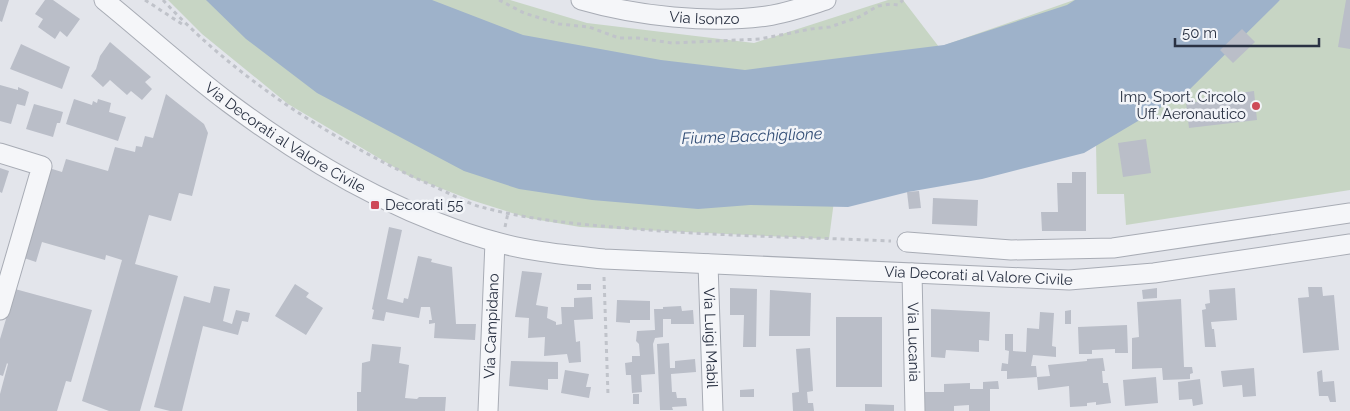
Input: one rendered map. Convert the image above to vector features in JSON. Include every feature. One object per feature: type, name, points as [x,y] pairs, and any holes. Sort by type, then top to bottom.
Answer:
[{"type":"street","name":"Via Decorati al Valore Civile","points":[[104,0],[229,103],[311,159],[370,192],[431,221],[495,242],[546,252],[604,259],[1037,280],[1102,278],[1154,273],[1350,244]]},
{"type":"street","name":"Via Isonzo","points":[[581,0],[602,6],[644,13],[687,18],[726,18],[767,16],[826,0]]},
{"type":"street","points":[[0,153],[42,166],[6,270],[0,310]]},
{"type":"street","points":[[907,242],[1011,250],[1113,248],[1350,214]]},
{"type":"street","name":"Via Campidano","points":[[488,411],[495,242]]},
{"type":"street","name":"Via Luigi Mabil","points":[[708,264],[713,411]]},
{"type":"street","name":"Via Lucania","points":[[912,273],[915,411]]},
{"type":"path","points":[[145,0],[189,28]]},
{"type":"path","points":[[163,0],[189,28],[244,74],[304,115],[367,153],[419,180],[484,208],[560,223],[644,230],[907,242]]},
{"type":"path","points":[[604,259],[608,395]]},
{"type":"green space","points":[[168,0],[510,0],[587,23],[754,43],[888,0],[903,0],[939,47],[1074,0],[1260,0],[834,201],[829,239],[580,227],[528,218],[471,200],[409,176],[288,104],[202,34]]},
{"type":"green space","name":"Imp. Sport. Circolo Uff. Aeronautico","points":[[1280,0],[1350,0],[1350,190],[1126,225],[1124,194],[1097,194],[1096,144]]},
{"type":"water","name":"Fiume Bacchiglione","points":[[206,0],[432,0],[523,35],[661,60],[745,70],[944,45],[1067,5],[1075,0],[1280,0],[1187,92],[1084,153],[982,179],[908,192],[848,207],[750,205],[698,209],[592,200],[519,189],[464,171],[317,93],[246,39]]},
{"type":"building","points":[[0,0],[9,0],[2,22],[0,21]]},
{"type":"building","points":[[45,0],[53,0],[80,19],[67,37],[60,31],[55,39],[38,27],[43,19],[35,14]]},
{"type":"building","points":[[1346,0],[1350,0],[1350,49],[1338,47]]},
{"type":"building","points":[[1242,29],[1255,42],[1233,63],[1220,50]]},
{"type":"building","points":[[110,42],[151,77],[145,82],[152,89],[142,100],[131,91],[127,95],[110,80],[103,87],[91,76],[96,69],[100,56]]},
{"type":"building","points":[[21,44],[70,67],[62,89],[10,69]]},
{"type":"building","points":[[0,85],[18,90],[18,87],[29,92],[25,106],[17,104],[11,124],[0,121]]},
{"type":"building","points":[[1254,91],[1257,120],[1189,128],[1186,103],[1221,99],[1221,103],[1234,102],[1233,94]]},
{"type":"building","points":[[166,94],[204,124],[208,133],[192,196],[179,193],[171,221],[149,215],[135,264],[178,276],[140,411],[109,411],[82,401],[122,260],[106,255],[105,260],[42,242],[36,262],[24,258],[49,168],[62,172],[66,159],[108,171],[115,147],[135,152],[136,146],[142,147],[145,136],[153,138]]},
{"type":"building","points":[[74,99],[92,105],[93,101],[97,103],[98,99],[111,103],[109,112],[126,117],[118,141],[66,124]]},
{"type":"building","points":[[34,104],[63,112],[53,137],[26,129]]},
{"type":"building","points":[[1146,139],[1151,173],[1123,177],[1118,143]]},
{"type":"building","points":[[0,168],[9,171],[2,193],[0,192]]},
{"type":"building","points":[[1072,172],[1086,172],[1086,231],[1042,231],[1041,212],[1058,212],[1057,183],[1072,183]]},
{"type":"building","points":[[919,191],[921,208],[909,209],[907,192]]},
{"type":"building","points":[[933,198],[978,200],[977,226],[932,224]]},
{"type":"building","points":[[389,227],[402,230],[387,299],[403,303],[404,298],[408,299],[418,256],[432,259],[431,262],[452,267],[456,324],[476,324],[475,340],[434,338],[435,323],[429,324],[429,320],[432,320],[430,307],[421,307],[419,318],[386,312],[384,321],[372,319],[374,310],[372,309]]},
{"type":"building","points":[[522,271],[542,273],[536,305],[548,307],[547,318],[556,322],[556,325],[562,324],[561,307],[574,307],[574,298],[592,297],[593,319],[574,320],[576,342],[580,341],[581,362],[569,363],[567,354],[544,356],[545,337],[528,338],[529,318],[515,317]]},
{"type":"building","points":[[295,284],[309,293],[306,297],[323,308],[306,335],[275,316]]},
{"type":"building","points":[[577,284],[591,284],[591,290],[577,290]]},
{"type":"building","points":[[214,286],[230,289],[223,321],[232,324],[236,310],[250,313],[248,322],[242,321],[238,335],[203,326],[182,411],[170,411],[154,407],[184,296],[210,303]]},
{"type":"building","points":[[1308,287],[1322,287],[1323,296],[1334,295],[1339,350],[1303,353],[1298,298],[1309,297]]},
{"type":"building","points":[[730,288],[757,289],[756,347],[743,347],[744,315],[730,315]]},
{"type":"building","points":[[1157,288],[1157,298],[1143,299],[1142,290]]},
{"type":"building","points":[[1235,288],[1237,320],[1211,322],[1212,329],[1214,329],[1216,347],[1205,347],[1202,310],[1206,309],[1205,304],[1210,303],[1209,290]]},
{"type":"building","points":[[15,289],[92,310],[71,382],[66,381],[57,411],[0,411],[0,394],[8,364],[3,376],[0,375],[0,339]]},
{"type":"building","points":[[770,290],[811,293],[810,336],[769,336]]},
{"type":"building","points":[[1181,299],[1184,367],[1192,367],[1193,373],[1190,374],[1190,379],[1163,380],[1162,368],[1132,369],[1132,338],[1139,337],[1137,302]]},
{"type":"building","points":[[617,300],[650,301],[650,320],[630,320],[630,323],[616,322]]},
{"type":"building","points":[[681,306],[682,311],[693,310],[694,324],[671,324],[671,319],[663,319],[663,337],[655,338],[653,344],[655,374],[641,375],[642,392],[632,393],[631,375],[626,375],[625,363],[632,362],[632,356],[640,356],[639,344],[636,341],[637,331],[655,330],[654,309]]},
{"type":"building","points":[[931,309],[990,312],[989,341],[979,340],[979,352],[946,350],[945,358],[931,357]]},
{"type":"building","points":[[1071,310],[1071,324],[1065,324],[1065,311]]},
{"type":"building","points":[[1040,312],[1054,313],[1052,346],[1056,347],[1056,357],[1033,355],[1031,366],[1036,366],[1037,377],[1007,379],[1007,371],[1001,371],[1002,363],[1008,364],[1009,351],[1005,350],[1005,334],[1013,334],[1013,351],[1026,352],[1027,328],[1039,329]]},
{"type":"building","points":[[836,317],[882,317],[882,387],[836,387]]},
{"type":"building","points":[[1127,325],[1128,353],[1115,353],[1115,349],[1092,350],[1092,354],[1079,354],[1078,327]]},
{"type":"building","points":[[669,343],[670,368],[675,368],[675,361],[695,359],[696,372],[671,374],[672,392],[676,392],[677,398],[686,398],[687,406],[672,407],[673,410],[660,410],[657,344]]},
{"type":"building","points":[[372,344],[401,347],[399,363],[409,365],[405,398],[446,397],[445,411],[357,411],[357,392],[361,392],[362,363],[370,361]]},
{"type":"building","points":[[810,348],[813,391],[807,392],[808,403],[813,403],[814,411],[793,411],[792,393],[799,392],[796,349]]},
{"type":"building","points":[[1103,358],[1105,371],[1102,371],[1103,383],[1108,383],[1111,403],[1096,405],[1096,402],[1087,403],[1087,406],[1070,407],[1069,386],[1038,390],[1037,377],[1050,376],[1048,365]]},
{"type":"building","points":[[511,361],[558,362],[558,379],[548,379],[548,390],[509,386]]},
{"type":"building","points":[[1254,368],[1256,396],[1243,397],[1242,385],[1223,387],[1221,371]]},
{"type":"building","points":[[565,370],[589,374],[586,387],[591,387],[589,398],[561,393]]},
{"type":"building","points":[[1322,370],[1323,382],[1334,381],[1336,402],[1330,402],[1328,396],[1319,396],[1317,372]]},
{"type":"building","points":[[1156,377],[1158,403],[1125,406],[1123,380]]},
{"type":"building","points":[[1200,379],[1203,404],[1193,406],[1192,399],[1179,400],[1178,382]]},
{"type":"building","points":[[998,381],[999,389],[990,389],[990,411],[969,411],[969,405],[954,406],[954,411],[923,411],[923,392],[944,392],[944,384],[970,383],[970,389],[983,389],[983,382]]},
{"type":"building","points":[[754,389],[754,397],[740,397],[740,390]]},
{"type":"building","points":[[633,394],[639,394],[639,404],[633,404]]},
{"type":"building","points":[[865,404],[894,405],[894,411],[865,411]]},
{"type":"place","name":"Imp. Sport. Circolo Uff. Aeronautico","points":[[1256,106]]},
{"type":"place","name":"Decorati 55","points":[[375,205]]}]
